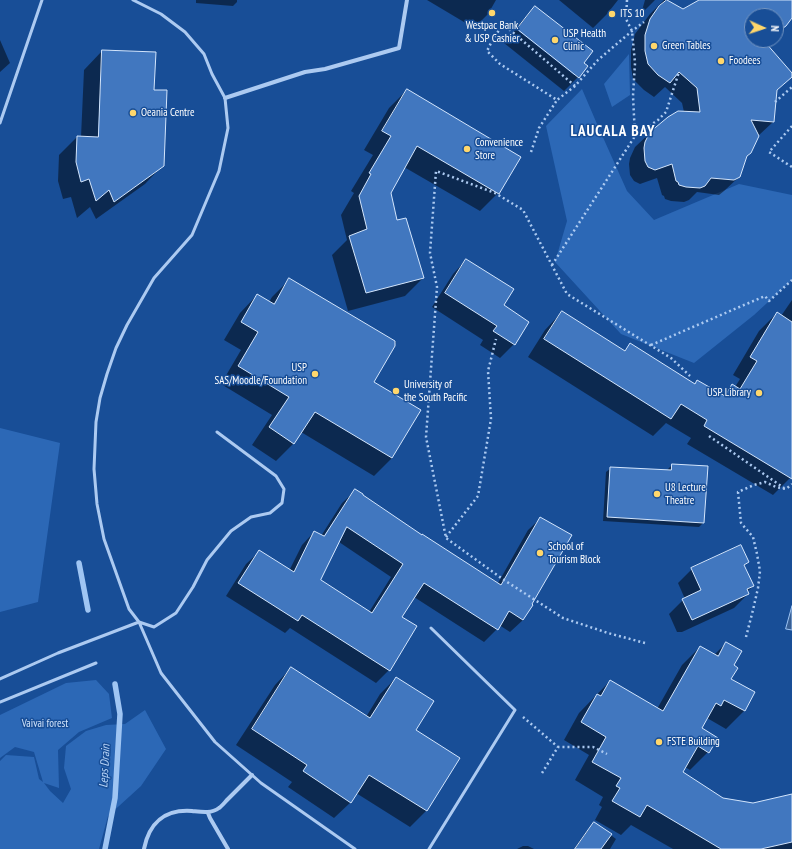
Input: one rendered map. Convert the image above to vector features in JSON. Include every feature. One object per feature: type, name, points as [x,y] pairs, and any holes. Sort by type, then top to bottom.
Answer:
[{"type":"street","points":[[225,98],[305,72],[325,69],[399,48],[407,0]]},
{"type":"street","points":[[144,849],[146,838],[156,822],[166,815],[175,812],[190,811],[208,813],[219,808],[252,774]]},
{"type":"street","points":[[208,813],[228,849]]},
{"type":"lane","points":[[0,123],[42,0]]},
{"type":"lane","points":[[133,0],[161,14],[185,32],[204,54],[212,74],[225,98],[228,128],[219,171],[192,235],[154,278],[127,325],[116,348],[100,398],[96,422],[94,469],[96,504],[104,539],[129,609],[139,622],[161,673],[215,742],[261,783],[355,849]]},
{"type":"lane","points":[[0,679],[58,653],[139,622],[154,626],[176,613],[193,587],[207,560],[231,531],[251,517],[270,513],[282,503],[284,489],[276,476],[217,432]]},
{"type":"lane","points":[[429,849],[514,710],[432,628]]},
{"type":"lane","points":[[0,702],[96,663]]},
{"type":"path","points":[[626,0],[626,19],[632,31],[636,63],[633,96],[635,136]]},
{"type":"path","points":[[531,152],[539,128],[557,100],[575,86],[598,60],[644,22]]},
{"type":"path","points":[[557,100],[500,64],[487,51],[501,27],[509,29],[575,86]]},
{"type":"path","points":[[552,265],[635,136],[658,120],[666,112],[679,72]]},
{"type":"path","points":[[775,102],[792,87]]},
{"type":"path","points":[[792,126],[769,152],[792,167]]},
{"type":"path","points":[[645,643],[608,633],[563,618],[504,580],[446,538],[426,437],[437,287],[430,253],[436,171],[495,193],[523,210],[567,294],[671,358],[690,376]]},
{"type":"path","points":[[651,346],[765,296],[769,301],[792,280]]},
{"type":"path","points":[[446,538],[478,496],[491,419],[488,371],[496,339]]},
{"type":"path","points":[[709,436],[786,489]]},
{"type":"path","points":[[746,637],[755,603],[760,571],[752,537],[741,523],[738,492],[765,482],[776,487],[786,489]]},
{"type":"path","points":[[786,489],[792,484]]},
{"type":"path","points":[[514,710],[558,747],[593,747],[607,754]]},
{"type":"path","points":[[542,773],[558,747]]},
{"type":"green space","points":[[629,54],[630,95],[612,107],[604,84]]},
{"type":"green space","points":[[582,89],[627,191],[654,220],[739,184],[792,195],[792,280],[754,315],[694,363],[621,334],[555,262],[567,221],[546,126]]},
{"type":"green space","points":[[0,428],[60,443],[38,602],[0,612]]},
{"type":"green space","name":"Vaivai forest","points":[[96,680],[109,694],[112,718],[79,732],[58,750],[59,788],[44,783],[50,791],[63,803],[71,789],[64,768],[66,746],[86,731],[106,725],[125,724],[145,710],[166,749],[141,786],[108,816],[99,849],[0,849],[0,761],[6,755],[34,757],[39,779],[43,782],[34,752],[15,747],[0,758],[0,715],[66,683]]},
{"type":"shaded area","points":[[792,606],[792,630],[786,629]]},
{"type":"building","points":[[667,0],[683,9],[699,0],[792,0],[792,18],[784,27],[784,8],[744,8],[744,48],[770,48],[792,73],[792,77],[777,90],[774,122],[751,120],[759,136],[751,153],[747,156],[740,177],[734,180],[711,178],[705,186],[700,188],[686,187],[679,185],[676,181],[672,164],[655,170],[648,167],[645,161],[645,142],[650,132],[678,111],[700,112],[697,88],[679,72],[670,83],[658,75],[648,64],[645,51],[645,35],[650,19],[659,6]]},
{"type":"building","name":"USP Health Clinic","points":[[535,6],[593,51],[584,63],[588,66],[579,78],[517,29]]},
{"type":"building","name":"Oeania Centre","points":[[102,50],[156,52],[154,90],[167,90],[164,166],[114,202],[109,190],[96,201],[89,179],[81,182],[76,162],[77,136],[98,137]]},
{"type":"building","points":[[407,89],[521,157],[499,194],[417,146],[391,193],[397,220],[406,218],[424,278],[366,293],[349,236],[367,229],[359,196],[371,174],[369,173],[391,136],[382,131]]},
{"type":"building","points":[[466,259],[514,289],[504,305],[529,322],[515,345],[493,331],[497,326],[445,293]]},
{"type":"building","name":"USP SAS/Moodle/Foundation","points":[[289,278],[395,341],[395,346],[374,382],[421,410],[392,458],[315,412],[294,444],[269,427],[289,397],[238,366],[258,332],[241,322],[257,294],[274,304]]},
{"type":"building","name":"USP Library","points":[[562,311],[625,351],[630,343],[695,384],[697,380],[725,396],[732,384],[740,389],[757,361],[750,357],[777,312],[792,322],[792,479],[704,426],[707,420],[681,404],[671,419],[544,339]]},
{"type":"building","name":"U8 Lecture Theatre","points":[[672,464],[708,466],[704,523],[607,517],[610,467],[671,470]]},
{"type":"building","points":[[355,489],[422,535],[501,585],[540,517],[572,535],[523,620],[509,611],[498,630],[424,583],[402,617],[417,626],[390,671],[302,615],[298,621],[238,583],[259,550],[294,572],[314,531],[324,536]],"holes":[[[347,527],[403,564],[372,613],[321,580]]]},
{"type":"building","points":[[741,545],[749,562],[744,565],[754,586],[747,589],[749,594],[692,620],[682,599],[701,590],[691,568]]},
{"type":"building","name":"FSTE Building","points":[[726,642],[742,651],[734,665],[738,668],[731,679],[755,692],[745,711],[724,700],[721,706],[716,703],[702,728],[718,738],[709,753],[698,746],[683,772],[723,798],[753,803],[792,794],[792,842],[761,849],[721,849],[647,805],[640,817],[612,801],[620,788],[616,786],[621,778],[592,762],[606,737],[581,722],[597,694],[601,696],[610,680],[663,711],[700,646],[718,656]]},
{"type":"building","points":[[291,667],[370,718],[396,677],[434,701],[416,730],[460,758],[427,811],[369,775],[351,803],[303,771],[307,765],[252,729]]},
{"type":"building","points":[[594,822],[612,834],[601,849],[575,849]]},
{"type":"waterway","name":"Leps Drain","points":[[79,563],[88,610]]},
{"type":"waterway","name":"Leps Drain","points":[[105,849],[115,798],[120,714],[115,684]]},
{"type":"place","name":"Westpac Bank & USP Cashier","points":[[492,13]]},
{"type":"place","name":"ITS 10","points":[[612,14]]},
{"type":"place","name":"USP Health Clinic","points":[[555,40]]},
{"type":"place","name":"Green Tables","points":[[654,46]]},
{"type":"place","name":"Foodees","points":[[721,61]]},
{"type":"place","name":"Oeania Centre","points":[[133,113]]},
{"type":"place","name":"Convenience Store","points":[[467,149]]},
{"type":"place","name":"USP SAS/Moodle/Foundation","points":[[315,374]]},
{"type":"place","name":"University of the South Pacific","points":[[396,391]]},
{"type":"place","name":"USP Library","points":[[759,393]]},
{"type":"place","name":"U8 Lecture Theatre","points":[[657,494]]},
{"type":"place","name":"School of Tourism Block","points":[[540,553]]},
{"type":"place","name":"FSTE Building","points":[[659,742]]},
{"type":"district","name":"LAUCALA BAY","points":[[613,132]]}]
